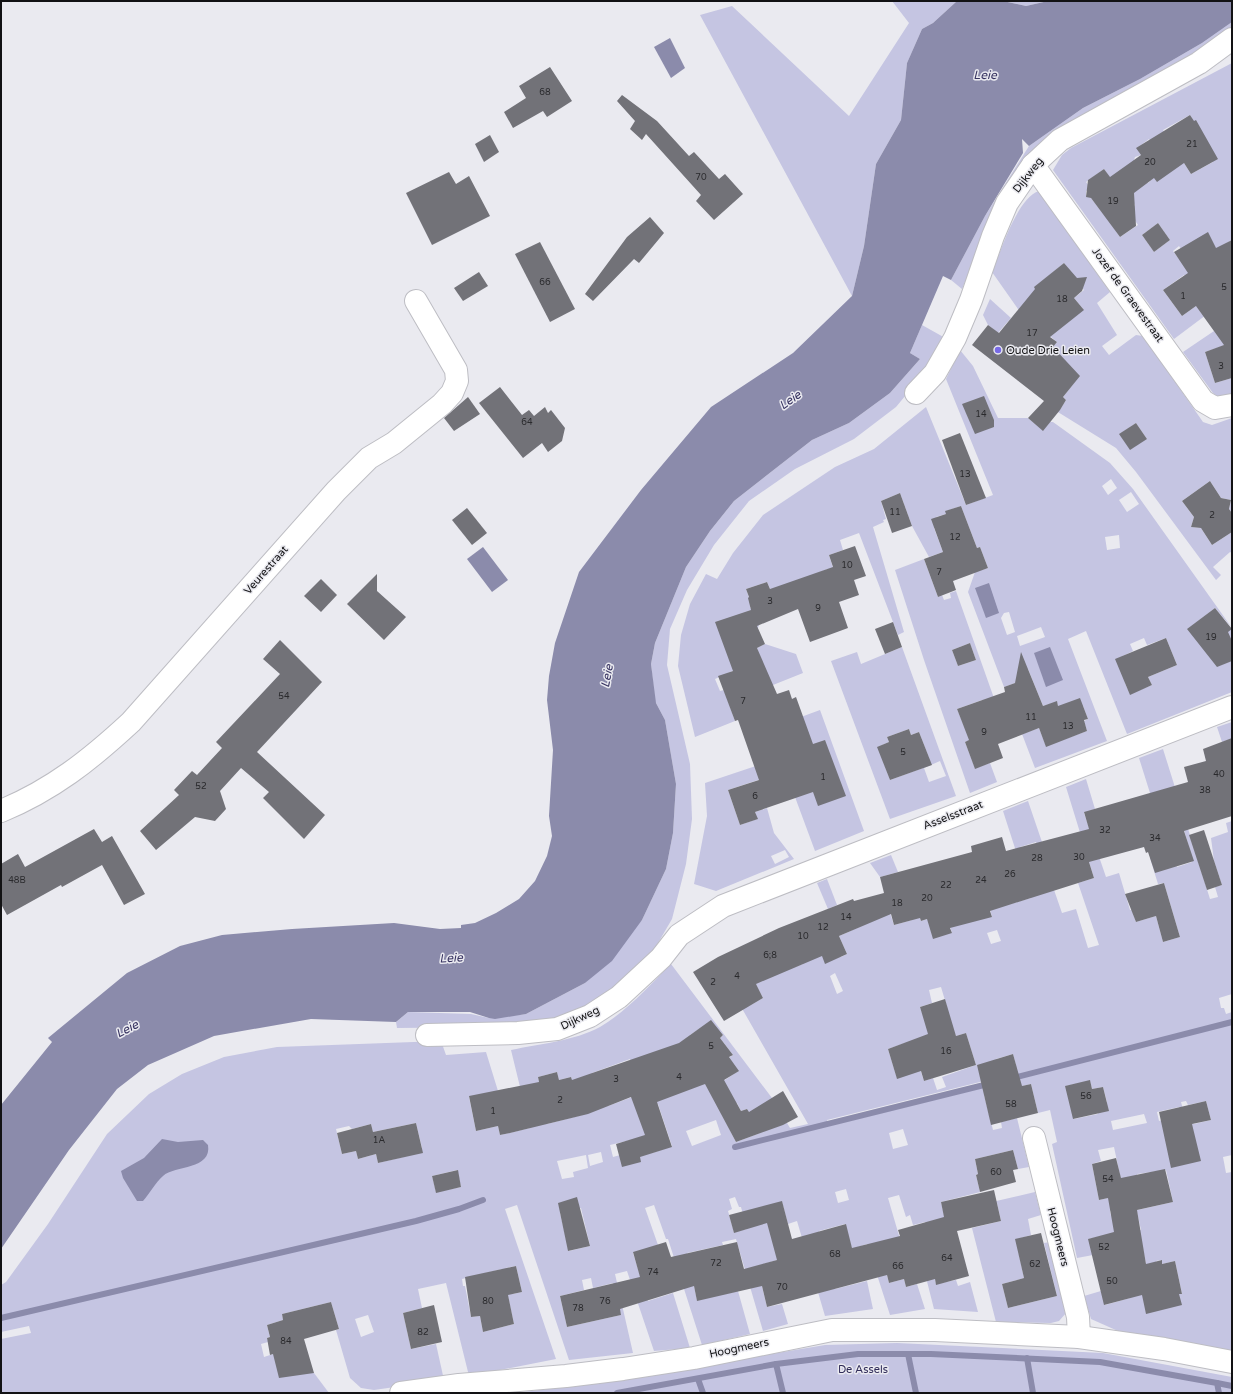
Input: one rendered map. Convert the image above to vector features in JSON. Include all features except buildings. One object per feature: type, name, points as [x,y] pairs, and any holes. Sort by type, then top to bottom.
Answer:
[{"type":"street","name":"Dijkweg","points":[[916,393],[935,373],[955,338],[971,300],[993,236],[1007,203],[1033,165],[1060,140],[1199,63],[1232,39]]},
{"type":"street","name":"Jozef de Graevestraat","points":[[1033,165],[1203,401],[1215,408],[1232,405]]},
{"type":"street","name":"Veurestraat","points":[[1,811],[29,799],[58,782],[117,735],[131,722],[336,491],[368,458],[394,442],[442,404],[452,393],[457,381],[456,370],[416,300]]},
{"type":"street","name":"Asselsstraat","points":[[679,935],[723,906],[1232,707]]},
{"type":"street","name":"Dijkweg","points":[[427,1035],[518,1033],[557,1029],[590,1016],[619,997],[661,958],[679,935]]},
{"type":"street","name":"Hoogmeers","points":[[1034,1138],[1078,1317],[1079,1337]]},
{"type":"street","name":"Hoogmeers","points":[[401,1393],[459,1385],[566,1376],[623,1369],[694,1358],[832,1330],[935,1330],[1079,1337],[1164,1349],[1232,1362]]},
{"type":"green space","points":[[892,1],[957,1],[933,23],[922,29],[907,63],[901,120],[876,164],[864,246],[852,296],[700,15],[732,6],[849,116],[909,23]]},
{"type":"green space","points":[[1003,1],[1048,1],[1026,6]]},
{"type":"green space","points":[[1232,22],[1232,31],[1069,127],[996,208],[962,289],[951,280],[985,216],[1029,146],[1083,108],[1140,79],[1202,43]]},
{"type":"green space","points":[[1232,63],[1232,240],[1227,243],[1229,344],[1205,352],[1215,383],[1232,378],[1232,398],[1221,399],[1213,393],[1183,352],[1214,331],[1218,336],[1210,312],[1174,339],[1053,170],[1062,155],[1071,148]],"holes":[[[1190,115],[1213,162],[1191,174],[1163,130]],[[1149,139],[1167,164],[1148,183],[1134,160],[1135,157],[1141,155],[1137,148]],[[1104,169],[1116,189],[1122,185],[1135,205],[1130,213],[1138,225],[1120,237],[1105,215],[1091,198],[1086,195],[1086,191],[1091,189],[1086,182]],[[1158,223],[1170,240],[1154,252],[1142,235]],[[1179,246],[1185,255],[1179,259],[1173,251]],[[1184,275],[1203,301],[1182,316],[1163,290]]]},
{"type":"green space","points":[[1039,191],[1110,292],[1097,303],[1117,335],[1102,346],[1109,355],[1136,335],[1143,336],[1203,422],[1212,425],[1232,418],[1232,513],[1229,509],[1231,500],[1221,498],[1210,481],[1182,501],[1194,517],[1191,527],[1201,528],[1212,545],[1232,532],[1232,553],[1230,552],[1213,567],[1221,575],[1216,580],[1136,472],[1116,448],[1053,409],[1060,409],[1066,400],[1063,397],[1074,383],[1046,356],[1057,342],[1018,309],[992,272],[1017,214],[1031,196]],"holes":[[[1064,263],[1075,279],[1081,278],[1085,281],[1082,288],[1084,290],[1074,298],[1084,310],[1045,279]],[[1136,423],[1147,439],[1120,434]]]},
{"type":"green space","points":[[990,299],[1011,318],[998,333],[988,325],[983,315]]},
{"type":"green space","points":[[922,325],[947,339],[925,372],[896,407],[854,439],[795,469],[749,501],[714,545],[687,590],[670,629],[667,665],[690,764],[692,819],[686,864],[672,919],[654,950],[594,1006],[555,1021],[494,1027],[397,1028],[396,1022],[408,1012],[471,1014],[489,1018],[526,1014],[585,983],[642,920],[666,869],[673,833],[676,784],[665,720],[655,701],[651,664],[655,643],[686,567],[710,531],[734,501],[812,440],[849,423],[890,393],[920,359],[910,353]]},
{"type":"green space","points":[[960,350],[973,366],[998,418],[1028,418],[1043,430],[1050,422],[1053,422],[1110,463],[1133,489],[1232,628],[1215,608],[1188,629],[1232,661],[1232,692],[1127,734],[1086,631],[1068,639],[1107,741],[1035,768],[1022,734],[1039,728],[1046,746],[1087,731],[1084,721],[1088,719],[1083,706],[1058,706],[1057,702],[1043,706],[1028,669],[1015,683],[1004,687],[968,592],[975,572],[988,568],[980,547],[977,548],[961,506],[946,511],[946,514],[936,517],[939,527],[934,528],[943,552],[929,557],[912,526],[900,493],[881,501],[886,519],[883,520],[884,522],[873,527],[904,632],[898,635],[859,533],[840,540],[843,550],[829,555],[835,574],[830,576],[827,569],[774,597],[767,582],[746,589],[752,606],[750,607],[759,625],[758,628],[739,636],[758,652],[757,648],[765,644],[796,654],[803,673],[768,687],[782,724],[820,710],[864,831],[815,851],[795,797],[773,775],[728,790],[740,825],[757,819],[755,812],[767,808],[774,833],[794,859],[716,891],[694,884],[707,816],[705,783],[780,758],[741,667],[715,679],[720,691],[724,690],[735,721],[695,737],[678,666],[681,635],[690,604],[706,574],[717,579],[733,553],[763,515],[835,467],[874,449],[926,407],[966,505],[993,495],[946,379]],"holes":[[[1111,479],[1117,488],[1108,495],[1102,486]],[[1131,492],[1139,504],[1127,512],[1119,500]],[[1119,535],[1120,548],[1107,550],[1105,537]],[[1009,612],[1015,632],[1007,635],[1001,618],[1004,613]],[[1041,627],[1045,637],[1020,646],[1017,636]],[[1144,638],[1147,645],[1166,638],[1177,665],[1148,677],[1152,685],[1130,694],[1125,683],[1133,680],[1123,656],[1133,651],[1130,644]],[[785,850],[789,857],[775,864],[771,856]]]},
{"type":"green space","points":[[924,559],[938,597],[942,595],[944,600],[951,598],[950,593],[956,591],[995,701],[982,700],[957,709],[964,726],[976,738],[965,742],[975,768],[990,763],[997,782],[970,793],[924,660],[895,570]],"holes":[[[970,643],[976,660],[958,666],[952,650]]]},
{"type":"green space","points":[[1232,628],[1232,641],[1226,633]]},
{"type":"green space","points":[[902,647],[956,796],[890,819],[831,661],[857,652],[861,664]],"holes":[[[909,729],[911,735],[919,732],[929,758],[921,761],[923,768],[890,780],[878,747],[889,742],[887,737]],[[940,761],[946,776],[929,782],[924,768]]]},
{"type":"green space","points":[[1232,722],[1232,739],[1222,742],[1217,727]]},
{"type":"green space","points":[[1163,749],[1210,899],[1218,897],[1215,887],[1222,885],[1214,861],[1211,838],[1228,832],[1226,823],[1232,821],[1232,994],[1219,998],[1221,1008],[1224,1008],[1226,1014],[1232,1012],[1232,1155],[1223,1157],[1226,1173],[1232,1172],[1232,1352],[1207,1346],[1118,1331],[1091,1319],[1084,1296],[1101,1291],[1105,1305],[1130,1298],[1114,1233],[1089,1239],[1093,1255],[1077,1258],[1052,1144],[1057,1142],[1050,1110],[1038,1113],[1031,1084],[984,1095],[993,1130],[1002,1128],[1001,1122],[1017,1118],[1029,1167],[1018,1169],[1013,1150],[975,1159],[978,1174],[976,1175],[980,1192],[941,1202],[948,1231],[925,1237],[936,1284],[956,1280],[958,1286],[970,1282],[978,1312],[934,1309],[915,1234],[928,1230],[925,1222],[913,1225],[910,1215],[906,1217],[899,1195],[888,1198],[900,1239],[881,1253],[889,1283],[904,1279],[906,1287],[917,1284],[925,1309],[890,1315],[867,1244],[852,1249],[845,1224],[819,1231],[835,1289],[867,1281],[873,1309],[825,1316],[797,1221],[788,1224],[782,1202],[777,1260],[757,1266],[767,1307],[782,1304],[788,1324],[763,1331],[736,1239],[722,1242],[723,1245],[687,1253],[697,1300],[738,1291],[750,1334],[702,1345],[668,1239],[666,1239],[654,1205],[645,1208],[658,1245],[633,1253],[648,1301],[673,1293],[690,1348],[654,1351],[627,1271],[615,1274],[633,1353],[569,1360],[517,1205],[505,1209],[556,1359],[469,1376],[446,1283],[418,1289],[422,1308],[403,1313],[411,1349],[436,1344],[444,1380],[374,1390],[361,1388],[350,1378],[336,1330],[339,1329],[331,1302],[282,1314],[283,1320],[267,1325],[270,1337],[267,1338],[268,1342],[261,1344],[264,1357],[273,1354],[314,1373],[329,1393],[1,1393],[1,1339],[31,1333],[29,1326],[1,1332],[1,1285],[6,1282],[48,1224],[107,1134],[149,1094],[182,1074],[224,1057],[277,1047],[441,1041],[446,1055],[486,1052],[498,1091],[469,1097],[476,1131],[498,1126],[500,1135],[530,1128],[511,1050],[568,1039],[600,1027],[629,1006],[671,964],[772,1098],[790,1128],[808,1124],[736,998],[749,1006],[763,998],[754,981],[803,964],[802,960],[820,953],[841,957],[847,954],[839,936],[877,918],[890,913],[894,925],[912,920],[910,886],[921,921],[927,919],[952,933],[945,910],[992,917],[984,886],[1010,904],[1031,898],[1003,811],[1028,801],[1043,845],[1038,847],[1036,842],[1020,847],[1053,887],[1062,913],[1076,909],[1088,948],[1099,945],[1078,883],[1094,878],[1066,787],[1086,779],[1095,809],[1084,813],[1106,877],[1119,873],[1130,910],[1132,910],[1136,922],[1156,916],[1163,942],[1180,937],[1164,883],[1158,884],[1150,858],[1172,851],[1177,867],[1192,862],[1189,847],[1181,820],[1150,793],[1139,758]],"holes":[[[997,930],[1001,941],[991,944],[987,933]],[[835,973],[843,991],[837,994],[830,976]],[[941,987],[947,1007],[923,1015],[920,1007],[932,1003],[929,990]],[[699,1029],[717,1033],[720,1031],[723,1035],[720,1038],[733,1055],[713,1069],[690,1035]],[[966,1033],[976,1065],[942,1077],[946,1087],[937,1090],[933,1078],[924,1081],[918,1063],[955,1034],[956,1036]],[[905,1043],[897,1078],[888,1049]],[[1013,1054],[1016,1065],[999,1071],[996,1059]],[[630,1059],[643,1093],[608,1106],[596,1087],[592,1073]],[[738,1071],[725,1080],[719,1072]],[[557,1072],[559,1080],[571,1077],[582,1115],[547,1124],[538,1077]],[[1000,1077],[1002,1083],[829,1126],[827,1120]],[[1090,1081],[1092,1089],[1103,1087],[1107,1102],[1096,1105],[1098,1114],[1074,1119],[1066,1086]],[[1186,1101],[1188,1105],[1206,1101],[1211,1120],[1194,1124],[1186,1120],[1181,1102]],[[737,1103],[741,1111],[747,1109],[760,1133],[736,1142],[720,1111]],[[658,1104],[672,1146],[652,1153],[644,1108]],[[1179,1107],[1181,1115],[1159,1121],[1157,1112]],[[1144,1114],[1147,1123],[1113,1130],[1111,1121]],[[716,1120],[721,1135],[692,1146],[686,1131]],[[416,1123],[422,1148],[403,1153],[403,1157],[378,1163],[376,1154],[358,1159],[356,1151],[342,1154],[336,1129],[349,1126],[352,1129],[371,1124],[373,1132]],[[903,1129],[908,1145],[893,1149],[889,1133]],[[635,1139],[638,1150],[613,1157],[610,1145]],[[1114,1147],[1124,1194],[1099,1200],[1092,1164],[1101,1161],[1098,1150]],[[601,1152],[603,1162],[590,1166],[588,1155]],[[586,1155],[588,1168],[573,1172],[574,1177],[562,1179],[557,1161]],[[457,1170],[461,1187],[436,1192],[432,1176]],[[1166,1170],[1173,1202],[1111,1216],[1110,1211],[1118,1210],[1138,1179],[1137,1174]],[[846,1189],[849,1200],[838,1203],[835,1192]],[[735,1197],[739,1207],[741,1207],[747,1229],[734,1232],[728,1211],[732,1209],[729,1199]],[[581,1208],[590,1246],[569,1251],[560,1213]],[[1137,1212],[1141,1230],[1136,1231],[1141,1240],[1145,1264],[1157,1265],[1156,1261],[1161,1260],[1162,1264],[1175,1261],[1182,1294],[1179,1294],[1133,1266]],[[516,1266],[522,1292],[513,1294],[506,1268]],[[502,1269],[514,1324],[483,1332],[480,1316],[471,1317],[465,1286],[463,1286],[462,1279]],[[591,1278],[593,1288],[613,1283],[621,1315],[567,1327],[560,1296],[584,1290],[582,1280]],[[368,1315],[374,1332],[361,1337],[355,1319]]]},
{"type":"green space","points":[[891,855],[898,872],[880,877],[870,863]]},
{"type":"green space","points":[[827,879],[837,905],[828,909],[817,883]]},
{"type":"green space","points":[[1035,1192],[1041,1215],[1028,1219],[1031,1235],[1018,1239],[1018,1250],[1024,1278],[1002,1284],[1008,1308],[1057,1296],[1044,1243],[1050,1242],[1067,1312],[1059,1321],[1051,1323],[996,1322],[972,1228],[1001,1221],[997,1203],[966,1208]]},
{"type":"green space","name":"De Assels","points":[[897,1343],[1103,1353],[1232,1377],[1232,1393],[516,1393],[595,1383],[825,1345]]},
{"type":"water","name":"Leie","points":[[957,1],[1003,1],[1026,6],[1048,1],[1232,1],[1232,22],[1202,43],[1140,79],[1083,108],[1029,146],[1022,139],[1023,153],[985,216],[951,280],[943,276],[910,353],[920,359],[890,393],[849,423],[812,440],[734,501],[710,531],[686,567],[655,643],[651,664],[656,703],[665,720],[676,784],[673,833],[666,869],[642,920],[612,961],[585,983],[526,1014],[495,1019],[470,1012],[408,1012],[396,1022],[311,1019],[214,1036],[148,1065],[117,1089],[69,1150],[1,1249],[1,1105],[52,1042],[48,1038],[127,973],[180,946],[222,935],[394,923],[440,929],[461,928],[461,925],[475,923],[496,913],[519,899],[535,881],[547,856],[552,836],[549,816],[553,750],[547,700],[549,676],[555,643],[579,572],[641,490],[711,407],[793,353],[852,296],[864,246],[876,164],[901,120],[907,63],[922,29],[933,23]]},
{"type":"water","points":[[670,38],[685,68],[671,78],[654,47]]},
{"type":"water","points":[[483,547],[508,580],[492,592],[467,559]]},
{"type":"water","points":[[989,583],[999,613],[986,618],[975,588]]},
{"type":"water","points":[[1050,647],[1063,680],[1046,687],[1034,653]]},
{"type":"water","points":[[162,1139],[178,1142],[203,1140],[208,1145],[208,1153],[199,1163],[176,1170],[163,1176],[143,1201],[137,1201],[123,1178],[121,1171],[144,1158]]},
{"type":"waterway","points":[[1013,1078],[1232,1022]]},
{"type":"waterway","points":[[735,1147],[988,1084]]},
{"type":"waterway","points":[[1,1318],[416,1221],[459,1209],[483,1200]]},
{"type":"waterway","points":[[617,1393],[776,1364],[858,1354],[931,1354],[1100,1362],[1217,1383],[1219,1393]]},
{"type":"waterway","points":[[908,1354],[916,1393]]},
{"type":"waterway","points":[[1027,1358],[1033,1393]]},
{"type":"waterway","points":[[776,1364],[783,1393]]},
{"type":"waterway","points":[[698,1379],[703,1393]]},
{"type":"waterway","points":[[1217,1383],[1232,1386]]},
{"type":"place","name":"Oude Drie Leien","points":[[998,350]]}]
